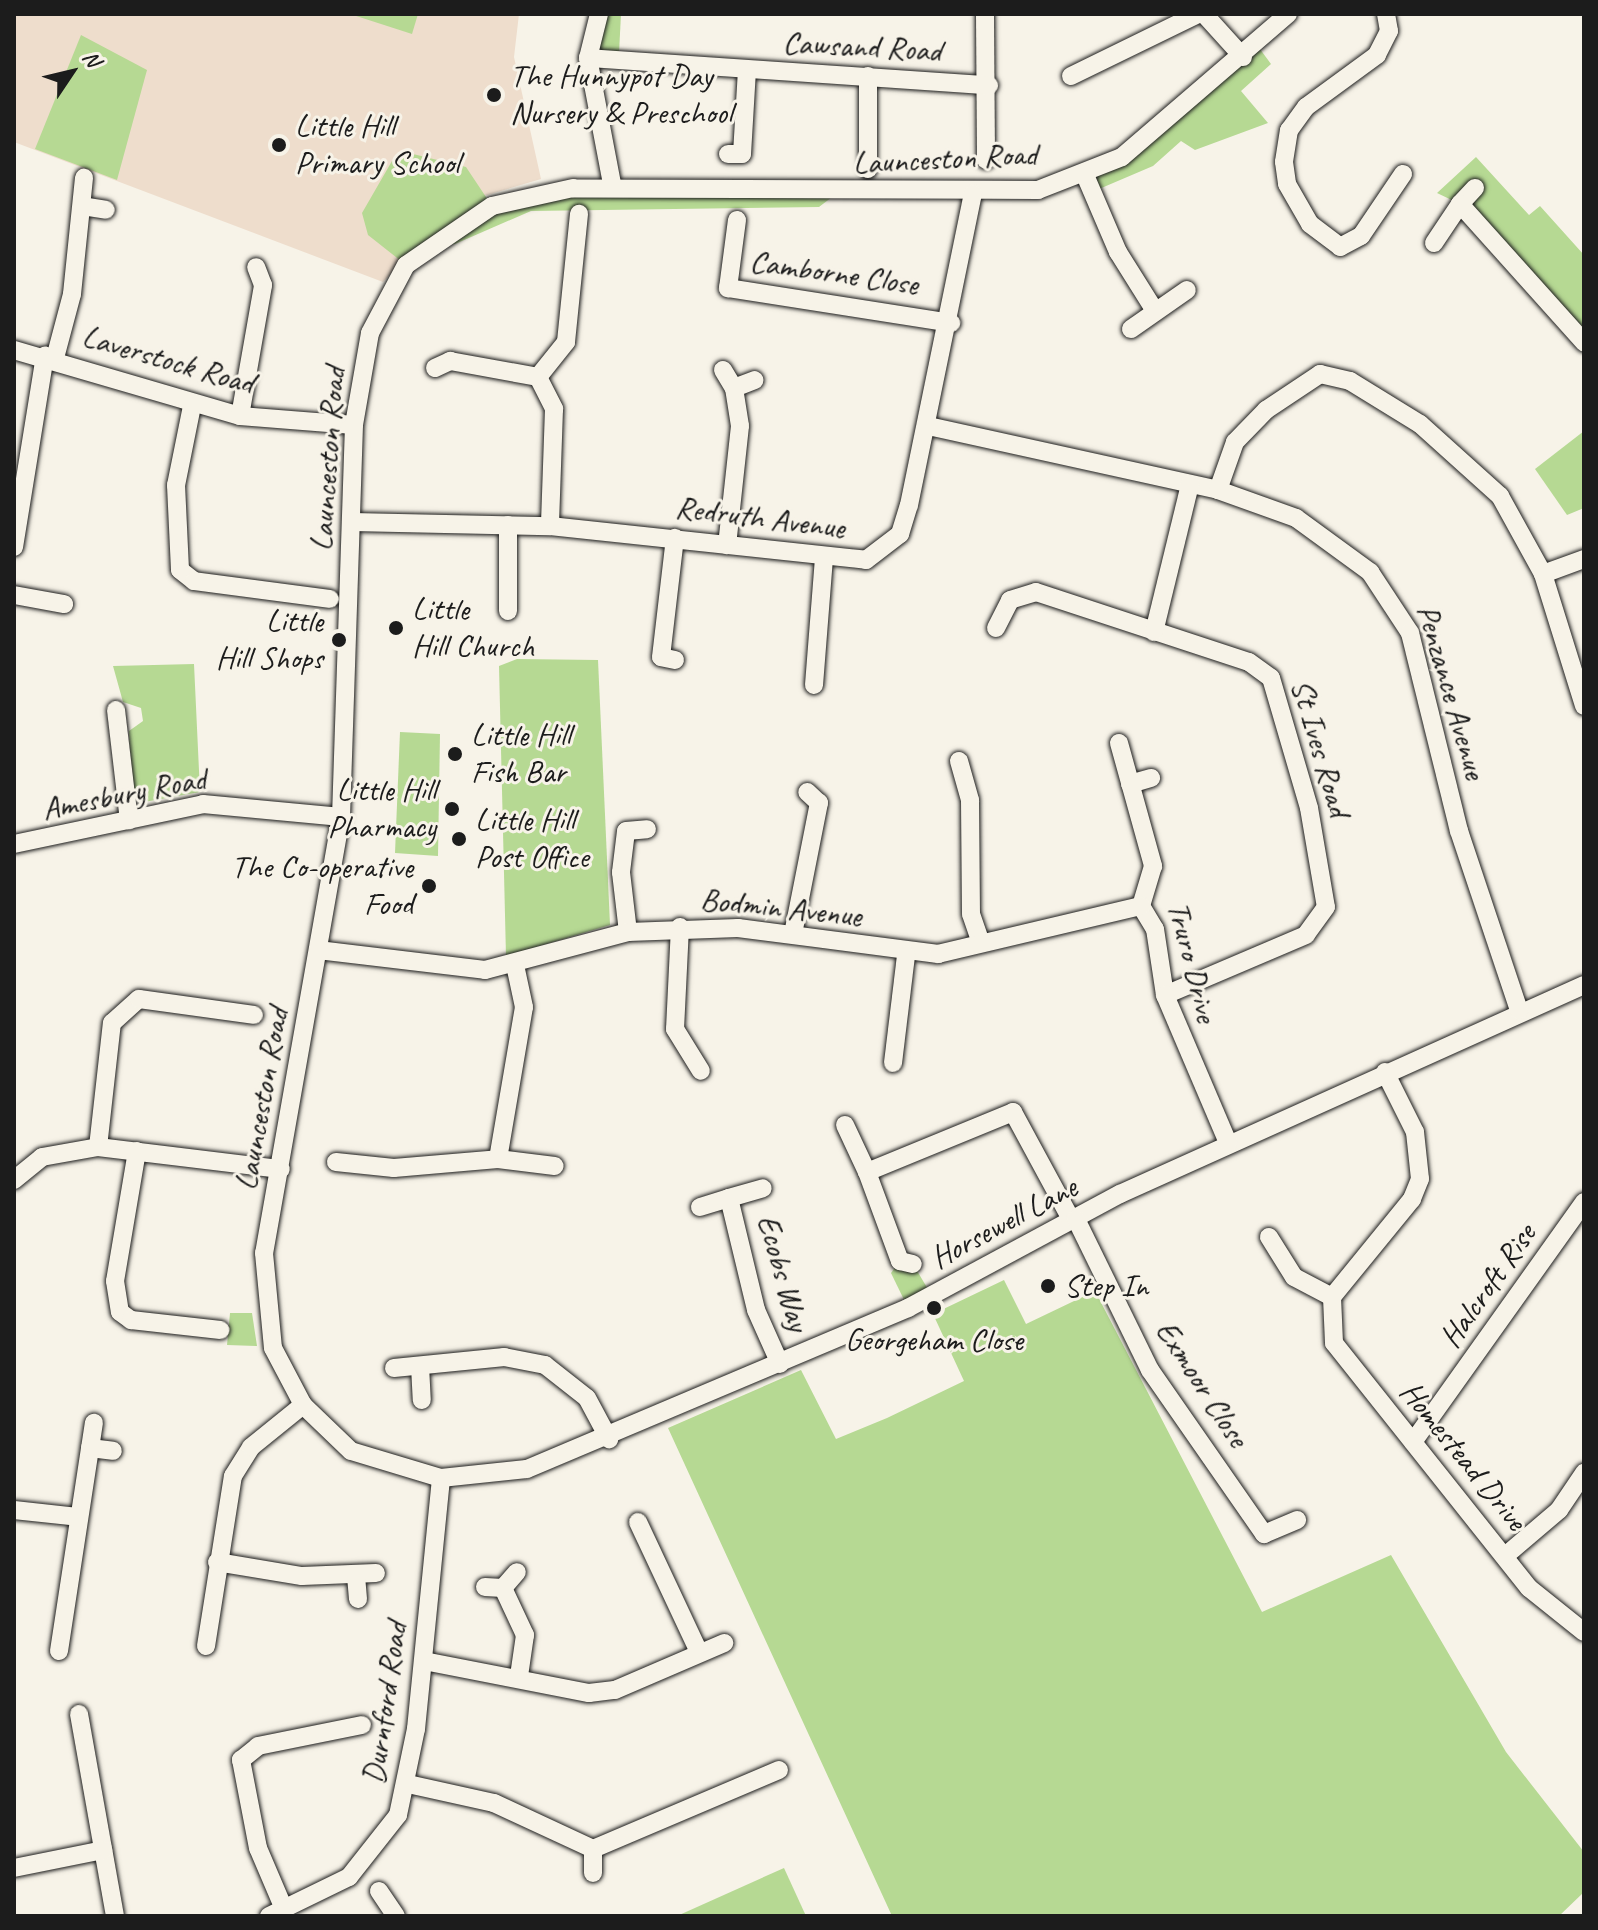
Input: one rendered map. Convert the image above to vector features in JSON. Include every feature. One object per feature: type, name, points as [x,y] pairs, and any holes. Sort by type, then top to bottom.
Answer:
[{"type":"street","points":[[599,14],[588,58],[612,184]]},
{"type":"street","points":[[985,14],[989,85],[986,160]]},
{"type":"street","points":[[1071,76],[1198,14]]},
{"type":"street","points":[[1204,14],[1243,57]]},
{"type":"street","name":"Launceston Road","points":[[441,1478],[351,1451],[303,1405],[273,1348],[264,1283],[341,817],[354,425],[370,333],[406,265],[492,206],[612,184],[973,194],[1038,190],[1085,175],[1153,134],[1288,14]]},
{"type":"street","points":[[1386,14],[1385,44],[1374,70],[1331,82],[1289,130],[1287,184],[1322,240],[1340,247],[1361,236],[1403,174]]},
{"type":"street","name":"Cawsand Road","points":[[588,58],[989,85]]},
{"type":"street","points":[[728,154],[742,154],[747,70]]},
{"type":"street","points":[[860,169],[868,76]]},
{"type":"street","points":[[1085,175],[1118,252],[1155,311]]},
{"type":"street","points":[[14,547],[82,206],[84,178]]},
{"type":"street","points":[[1434,243],[1460,204],[1475,188]]},
{"type":"street","name":"Redruth Avenue","points":[[352,522],[550,526],[675,538],[824,558],[866,560],[900,534],[951,323],[973,194]]},
{"type":"street","points":[[1460,204],[1584,342]]},
{"type":"street","points":[[82,206],[106,210]]},
{"type":"street","points":[[538,377],[566,342],[569,237],[579,214]]},
{"type":"street","name":"Camborne Close","points":[[737,220],[726,295],[951,323]]},
{"type":"street","points":[[240,416],[265,277]]},
{"type":"street","points":[[1131,329],[1187,290]]},
{"type":"street","name":"Laverstock Road","points":[[14,350],[50,357],[192,406],[240,416],[354,425]]},
{"type":"street","points":[[435,368],[450,361],[538,377]]},
{"type":"street","points":[[723,370],[734,388],[740,426],[727,545]]},
{"type":"street","points":[[538,377],[554,409],[550,526]]},
{"type":"street","points":[[1218,490],[1235,442],[1266,410],[1301,382],[1339,377],[1420,424],[1477,472],[1500,496],[1543,574],[1584,706]]},
{"type":"street","points":[[734,388],[755,380]]},
{"type":"street","points":[[192,406],[176,485],[180,570],[194,581],[330,599]]},
{"type":"street","name":"Penzance Avenue","points":[[928,426],[1218,490],[1296,518],[1335,541],[1393,600],[1410,633],[1459,831],[1519,1010]]},
{"type":"street","points":[[1154,632],[1190,484]]},
{"type":"street","points":[[508,525],[508,611]]},
{"type":"street","points":[[675,538],[661,657],[675,660]]},
{"type":"street","points":[[814,685],[824,558]]},
{"type":"street","points":[[1543,574],[1584,559]]},
{"type":"street","name":"St Ives Road","points":[[996,628],[1021,592],[1249,662],[1271,678],[1327,890],[1321,920],[1306,935],[1165,995]]},
{"type":"street","points":[[14,595],[64,604]]},
{"type":"street","points":[[123,715],[129,820]]},
{"type":"street","name":"Truro Drive","points":[[1119,743],[1153,866],[1141,906],[1155,929],[1165,995],[1228,1143]]},
{"type":"street","points":[[959,761],[970,800],[971,914],[980,940]]},
{"type":"street","points":[[1130,784],[1151,778]]},
{"type":"street","points":[[793,934],[818,800]]},
{"type":"street","name":"Amesbury Road","points":[[14,844],[203,804],[341,817]]},
{"type":"street","points":[[628,932],[621,872],[624,829],[647,829]]},
{"type":"street","name":"Bodmin Avenue","points":[[318,950],[462,970],[515,965],[628,932],[680,927],[793,934],[906,955],[938,954],[980,940],[1141,906]]},
{"type":"street","points":[[680,927],[675,1029],[701,1059]]},
{"type":"street","points":[[893,1063],[906,955]]},
{"type":"street","points":[[498,1159],[524,1007],[515,965]]},
{"type":"street","name":"Horsewell Lane","points":[[441,1478],[491,1477],[609,1439],[932,1296],[1228,1143],[1519,1010],[1584,985]]},
{"type":"street","points":[[98,1147],[112,1023],[139,999],[254,1015]]},
{"type":"street","points":[[1269,1237],[1294,1277],[1332,1297],[1412,1199],[1420,1179],[1415,1132],[1385,1072]]},
{"type":"street","points":[[867,1172],[1014,1103],[1074,1220]]},
{"type":"street","points":[[845,1125],[867,1172],[902,1266]]},
{"type":"street","points":[[14,1180],[42,1157],[98,1147],[281,1169]]},
{"type":"street","points":[[137,1151],[115,1281],[120,1312],[131,1320],[220,1330]]},
{"type":"street","points":[[336,1162],[365,1156],[498,1159],[555,1166]]},
{"type":"street","name":"Ecobs Way","points":[[700,1207],[763,1188]]},
{"type":"street","name":"Ecobs Way","points":[[729,1198],[756,1310],[780,1364]]},
{"type":"street","name":"Halcroft Rise","points":[[1413,1442],[1584,1202]]},
{"type":"street","name":"Exmoor Close","points":[[1074,1220],[1150,1370],[1255,1538],[1297,1520]]},
{"type":"street","name":"Homestead Drive","points":[[1332,1297],[1334,1343],[1529,1588],[1584,1632]]},
{"type":"street","points":[[394,1368],[504,1357],[545,1365],[587,1398],[609,1439]]},
{"type":"street","points":[[420,1366],[422,1400]]},
{"type":"street","points":[[206,1646],[208,1618],[233,1476],[251,1447],[303,1405]]},
{"type":"street","points":[[59,1651],[54,1630],[94,1423]]},
{"type":"street","points":[[90,1448],[113,1451]]},
{"type":"street","points":[[1505,1556],[1559,1510],[1584,1473]]},
{"type":"street","name":"Durnford Road","points":[[277,1913],[349,1877],[369,1858],[408,1784],[424,1661],[441,1478]]},
{"type":"street","points":[[14,1510],[78,1517]]},
{"type":"street","points":[[638,1522],[699,1652]]},
{"type":"street","points":[[217,1562],[302,1576],[376,1573]]},
{"type":"street","points":[[517,1572],[494,1588],[525,1635],[519,1676]]},
{"type":"street","points":[[356,1576],[358,1599]]},
{"type":"street","points":[[189,1616],[208,1618]]},
{"type":"street","points":[[424,1661],[519,1676],[589,1693],[615,1690],[724,1643]]},
{"type":"street","points":[[79,1714],[115,1916]]},
{"type":"street","points":[[277,1913],[258,1848],[241,1760],[258,1746],[362,1725]]},
{"type":"street","points":[[748,1762],[755,1780]]},
{"type":"street","points":[[408,1784],[494,1803],[593,1849],[779,1770]]},
{"type":"street","points":[[593,1849],[593,1873]]},
{"type":"street","points":[[14,1868],[103,1850]]},
{"type":"street","points":[[379,1891],[396,1916]]},
{"type":"shaded area","name":"Little Hill Primary School","points":[[14,14],[519,14],[514,57],[541,179],[474,199],[436,226],[383,282],[14,142]]},
{"type":"green space","points":[[350,14],[418,14],[412,34]]},
{"type":"green space","points":[[599,14],[621,14],[619,53],[588,58]]},
{"type":"green space","points":[[81,35],[147,70],[117,180],[35,149]]},
{"type":"green space","points":[[1257,45],[1271,64],[1241,91],[1268,123],[1195,150],[1181,141],[1153,166],[1092,192],[1085,175]]},
{"type":"green space","points":[[413,154],[466,167],[492,206],[527,196],[836,194],[819,207],[531,211],[455,244],[429,246],[406,265],[368,235],[362,213],[392,161]]},
{"type":"green space","points":[[1476,157],[1529,215],[1540,206],[1584,255],[1584,342],[1460,204],[1437,193]]},
{"type":"green space","points":[[1584,431],[1584,508],[1567,515],[1535,469]]},
{"type":"green space","points":[[517,659],[598,660],[610,925],[506,956],[499,666]]},
{"type":"green space","points":[[194,664],[200,792],[144,802],[132,789],[129,731],[143,721],[141,708],[123,702],[113,666]]},
{"type":"green space","points":[[400,732],[440,734],[438,856],[395,853]]},
{"type":"green space","points":[[900,1261],[913,1264],[932,1296],[908,1308],[891,1273]]},
{"type":"green space","points":[[1004,1280],[1026,1324],[1095,1291],[1262,1612],[1391,1555],[1506,1752],[1584,1852],[1584,1892],[1559,1916],[892,1916],[668,1428],[801,1370],[836,1439],[887,1418],[964,1381],[933,1314]]},
{"type":"green space","points":[[230,1313],[252,1313],[257,1346],[227,1345]]},
{"type":"green space","points":[[784,1868],[806,1916],[677,1916]]},
{"type":"place","name":"The Hunnypot Day Nursery & Preschool","points":[[494,95]]},
{"type":"place","name":"Little Hill Primary School","points":[[279,145]]},
{"type":"place","name":"Little Hill Church","points":[[396,628]]},
{"type":"place","name":"Little Hill Shops","points":[[339,640]]},
{"type":"place","name":"Little Hill Fish Bar","points":[[455,754]]},
{"type":"place","name":"Little Hill Pharmacy","points":[[452,809]]},
{"type":"place","name":"Little Hill Post Office","points":[[459,839]]},
{"type":"place","name":"The Co-operative Food","points":[[429,886]]},
{"type":"place","name":"Step In","points":[[1048,1286]]},
{"type":"place","name":"Georgeham Close","points":[[934,1308]]}]
